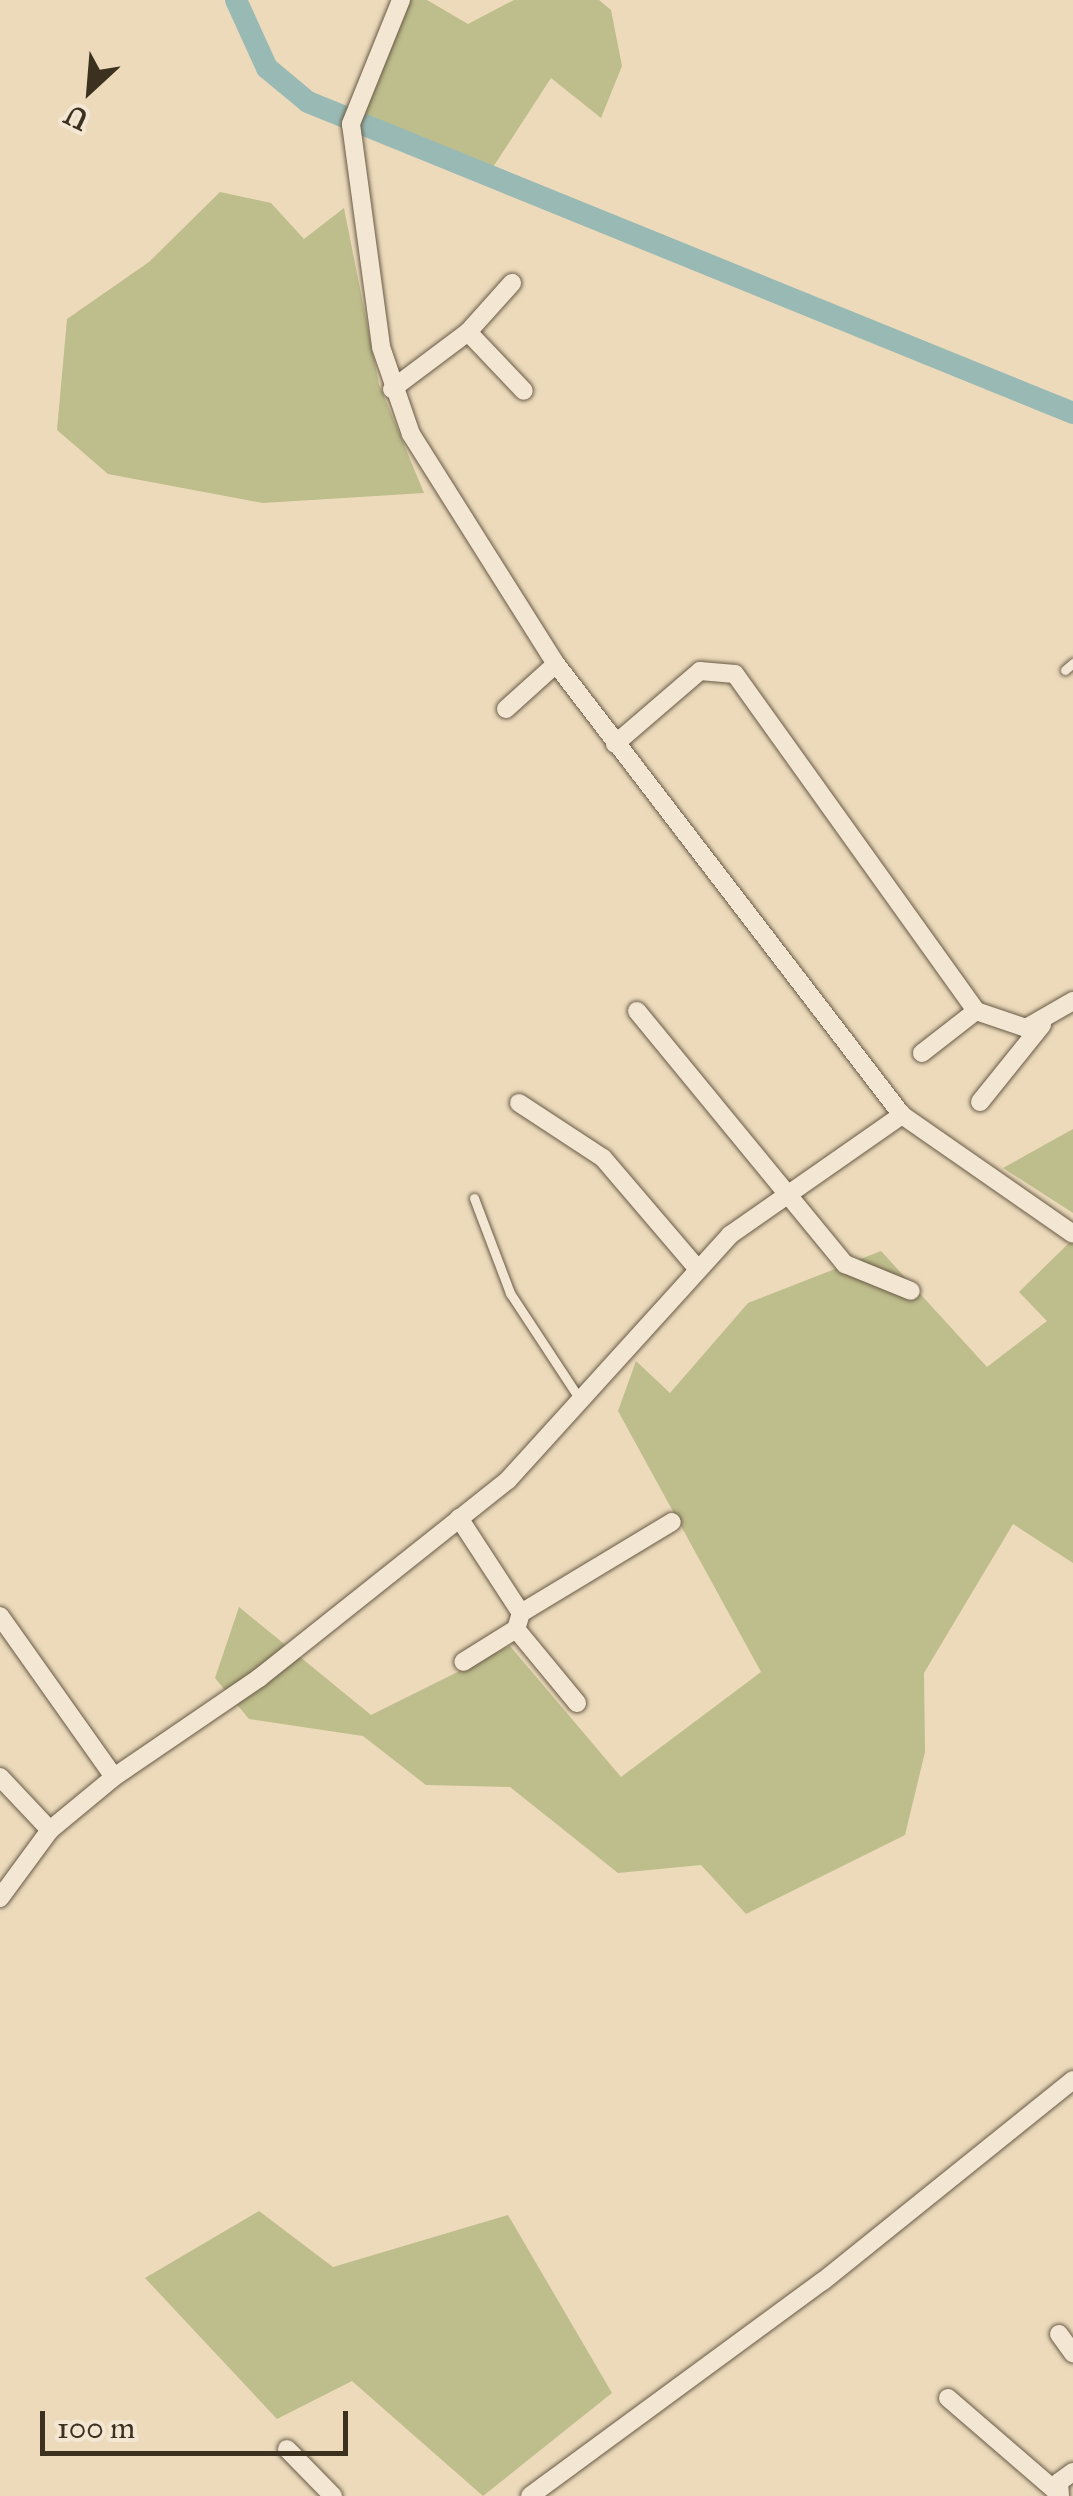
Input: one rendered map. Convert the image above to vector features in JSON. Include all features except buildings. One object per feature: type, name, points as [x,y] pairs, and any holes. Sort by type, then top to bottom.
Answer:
[{"type":"street","points":[[400,0],[352,119],[392,389],[556,664],[902,1115],[941,1150],[1073,1234]]},
{"type":"street","points":[[392,389],[468,332],[512,283]]},
{"type":"street","points":[[468,332],[524,390]]},
{"type":"street","points":[[506,709],[556,664]]},
{"type":"street","points":[[615,744],[700,670],[735,674],[976,1011],[1014,1029],[1042,1025]]},
{"type":"street","points":[[980,1102],[1042,1025],[1073,1001]]},
{"type":"street","points":[[922,1053],[976,1011]]},
{"type":"street","points":[[637,1012],[694,1089],[790,1188],[846,1264],[911,1291]]},
{"type":"street","points":[[519,1104],[604,1158],[696,1268]]},
{"type":"street","points":[[0,1898],[50,1830],[114,1777],[259,1678],[460,1518],[584,1406],[696,1268],[790,1188],[902,1115]]},
{"type":"street","points":[[460,1518],[519,1621],[578,1704]]},
{"type":"street","points":[[463,1662],[672,1522]]},
{"type":"street","points":[[0,1616],[114,1777]]},
{"type":"street","points":[[0,1778],[50,1830]]},
{"type":"street","points":[[530,2496],[823,2281],[1073,2080]]},
{"type":"street","points":[[1059,2334],[1073,2353]]},
{"type":"street","points":[[948,2398],[1059,2494],[1073,2472]]},
{"type":"street","points":[[287,2450],[333,2496]]},
{"type":"lane","points":[[474,1198],[510,1293],[584,1406]]},
{"type":"shaded area","points":[[393,0],[427,0],[468,24],[514,0],[599,0],[611,10],[622,66],[601,118],[551,78],[486,178],[360,125]]},
{"type":"shaded area","points":[[220,192],[271,203],[304,239],[344,208],[379,384],[424,493],[263,503],[108,474],[57,430],[67,319],[149,262]]},
{"type":"shaded area","points":[[1073,1129],[1073,1213],[1003,1168]]},
{"type":"shaded area","points":[[1073,1239],[1073,1563],[1013,1524],[924,1673],[925,1752],[905,1835],[746,1914],[701,1865],[618,1873],[510,1787],[426,1785],[363,1736],[249,1719],[215,1678],[239,1607],[371,1715],[510,1646],[621,1777],[761,1672],[618,1411],[636,1361],[670,1393],[748,1303],[881,1251],[987,1367],[1047,1321],[1019,1292]]},
{"type":"shaded area","points":[[259,2211],[333,2267],[508,2215],[612,2393],[483,2496],[352,2381],[277,2419],[145,2278]]},
{"type":"waterway","points":[[236,0],[267,68],[308,102],[1073,413]]}]
